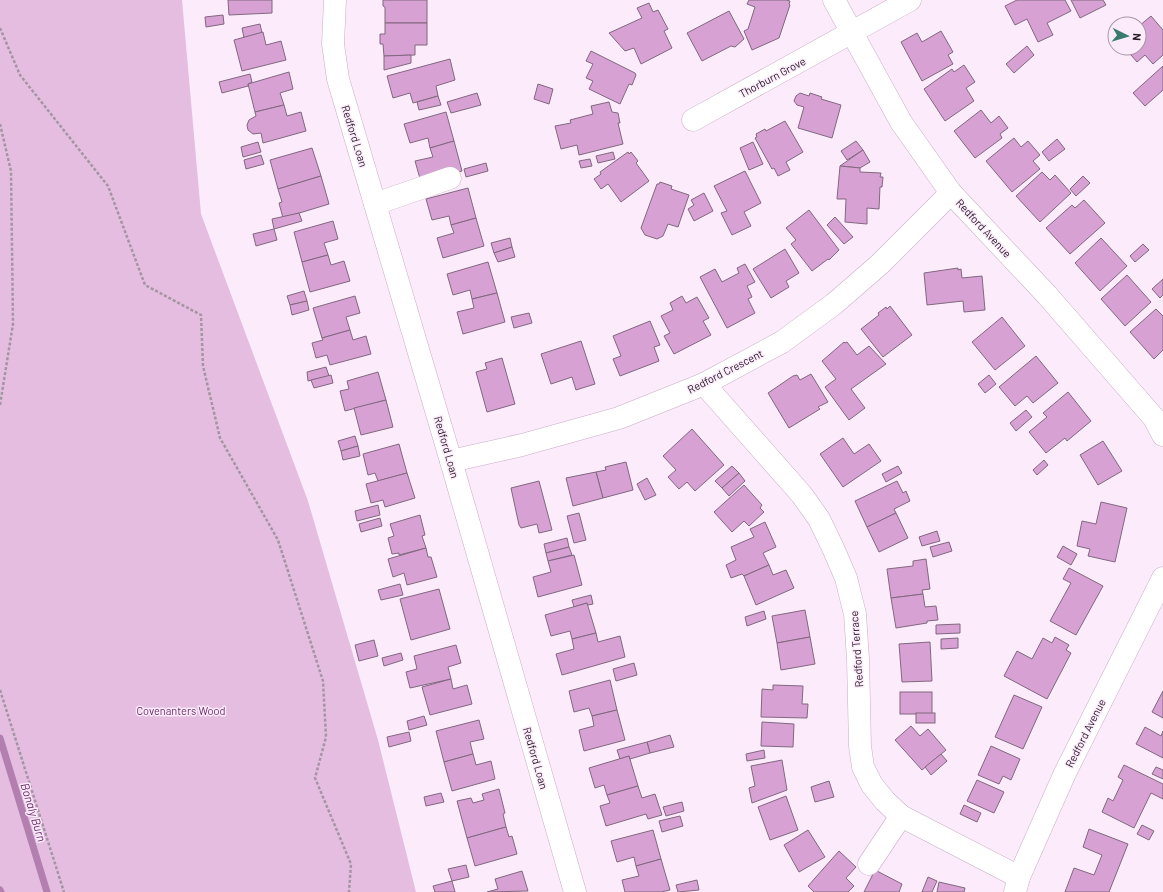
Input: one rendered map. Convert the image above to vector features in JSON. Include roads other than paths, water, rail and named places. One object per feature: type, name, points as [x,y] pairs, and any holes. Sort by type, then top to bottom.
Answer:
[{"type":"street","name":"Redford Loan","points":[[335,0],[332,44],[338,79],[451,461],[575,892]]},
{"type":"street","name":"Redford Avenue","points":[[834,0],[901,122],[950,193],[1047,295],[1114,371],[1154,418],[1163,435]]},
{"type":"street","name":"Thorburn Grove","points":[[693,120],[910,0]]},
{"type":"street","points":[[375,204],[450,178]]},
{"type":"street","name":"Redford Crescent","points":[[451,461],[522,445],[619,418],[704,384],[782,342],[834,304],[880,264],[950,193]]},
{"type":"street","name":"Redford Terrace","points":[[704,384],[802,495],[819,519],[846,578],[855,614],[858,659],[860,746],[863,767],[872,785],[884,801],[901,816],[1017,884]]},
{"type":"street","name":"Redford Avenue","points":[[1017,884],[1065,773],[1163,578]]},
{"type":"street","points":[[869,864],[901,816]]},
{"type":"waterway","name":"Bonaly Burn","points":[[0,738],[47,892]]},
{"type":"park label","name":"Covenanters Wood","points":[[181,710]]}]
